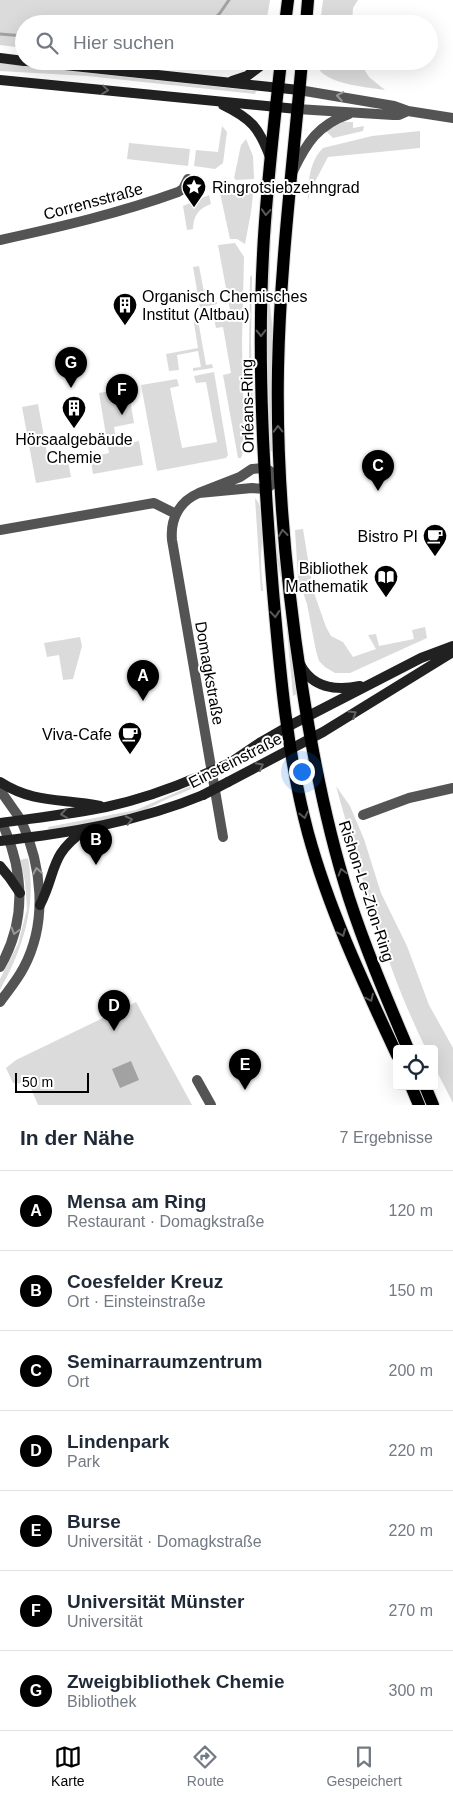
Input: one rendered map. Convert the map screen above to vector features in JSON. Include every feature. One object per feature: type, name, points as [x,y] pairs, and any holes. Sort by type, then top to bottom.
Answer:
[{"type":"main road","points":[[286,15],[288,0]]},
{"type":"main road","points":[[307,15],[308,0]]},
{"type":"main road","points":[[0,58],[15,60]]},
{"type":"main road","points":[[107,70],[299,90]]},
{"type":"main road","points":[[226,83],[247,76],[255,70]]},
{"type":"main road","name":"Orléans-Ring","points":[[280,70],[270,157],[261,315],[266,489],[278,651],[291,749]]},
{"type":"main road","name":"Orléans-Ring","points":[[301,70],[279,341],[278,407],[283,528],[298,660],[311,738]]},
{"type":"main road","points":[[0,80],[297,109]]},
{"type":"main road","points":[[216,101],[248,119],[260,134],[270,157]]},
{"type":"main road","name":"Einsteinstraße","points":[[1,822],[106,807],[146,797],[200,776],[230,763],[261,742],[307,716],[422,658],[453,646]]},
{"type":"main road","name":"Einsteinstraße","points":[[5,841],[86,829],[138,818],[175,806],[228,782],[311,738],[453,652]]},
{"type":"main road","points":[[298,660],[310,678],[329,688],[351,688],[376,682]]},
{"type":"main road","name":"Rishon-Le-Zion-Ring","points":[[311,738],[327,819],[349,898],[378,978],[406,1045]]},
{"type":"main road","name":"Rishon-Le-Zion-Ring","points":[[291,749],[307,830],[332,907],[356,968],[393,1047]]},
{"type":"main road","points":[[0,782],[29,796],[55,801],[78,801],[106,807]]},
{"type":"main road","points":[[40,905],[59,854],[86,829]]},
{"type":"main road","points":[[0,866],[20,893]]},
{"type":"main road","points":[[413,1090],[420,1105]]},
{"type":"main road","points":[[427,1090],[433,1105]]},
{"type":"street","points":[[299,90],[453,118]]},
{"type":"street","points":[[297,109],[400,115],[408,111]]},
{"type":"street","points":[[291,176],[304,150],[316,134],[333,120],[352,113]]},
{"type":"street","name":"Corrensstraße","points":[[0,240],[130,208],[178,192],[183,189],[188,179]]},
{"type":"street","points":[[0,530],[154,503],[176,514],[188,499],[200,493],[240,477],[252,469],[265,468],[280,478],[266,489],[252,488],[200,493]]},
{"type":"street","name":"Domagkstraße","points":[[176,514],[172,528],[172,540],[223,837]]},
{"type":"street","points":[[363,815],[409,798],[453,788]]},
{"type":"street","points":[[0,790],[21,820],[29,838],[38,875],[40,905],[37,928],[29,956],[23,969],[0,1002]]},
{"type":"street","points":[[0,967],[16,929],[20,893],[16,867],[5,841],[1,822]]},
{"type":"street","points":[[197,1080],[211,1105]]},
{"type":"shaded area","points":[[0,0],[270,0],[268,15],[15,15],[15,47],[0,45]]},
{"type":"shaded area","points":[[323,0],[358,0],[353,8],[352,15],[321,15]]},
{"type":"shaded area","points":[[0,63],[15,65],[15,70],[64,70],[256,91],[255,94],[87,76],[0,71]]},
{"type":"shaded area","points":[[320,70],[365,70],[369,77],[385,90],[344,83],[325,75]]},
{"type":"shaded area","points":[[343,122],[353,122],[353,128],[364,126],[363,131],[333,138],[326,131]]},
{"type":"shaded area","points":[[222,126],[227,132],[223,163],[215,169],[194,166],[196,150],[218,152]]},
{"type":"shaded area","points":[[279,129],[271,237],[269,297],[274,341],[274,451],[270,451],[266,305],[270,216]]},
{"type":"shaded area","points":[[420,131],[420,148],[328,157],[310,191],[308,201],[312,166],[323,148],[372,136]]},
{"type":"shaded area","points":[[246,139],[253,156],[254,179],[236,180],[234,178],[241,145]]},
{"type":"shaded area","points":[[129,143],[190,149],[188,166],[127,159]]},
{"type":"shaded area","points":[[238,184],[254,185],[245,244],[237,239],[230,239],[220,193]]},
{"type":"shaded area","points":[[209,195],[211,204],[200,210],[194,220],[193,229],[187,230],[183,206]]},
{"type":"shaded area","points":[[235,243],[244,257],[242,341],[244,449],[241,458],[238,458],[223,375],[231,373],[223,327],[216,328],[213,314],[230,310],[218,245]]},
{"type":"shaded area","points":[[199,266],[206,303],[217,302],[217,304],[200,308],[193,267]]},
{"type":"shaded area","points":[[252,275],[253,454],[249,352],[250,277]]},
{"type":"shaded area","points":[[204,315],[205,319],[198,320],[206,365],[212,364],[213,368],[193,371],[193,368],[201,367],[198,351],[177,355],[179,370],[169,371],[166,354],[198,348],[193,317]]},
{"type":"shaded area","points":[[214,372],[228,455],[226,458],[157,471],[141,385],[177,379],[179,386],[170,388],[182,448],[217,442],[206,382],[196,383],[194,376]]},
{"type":"shaded area","points":[[128,388],[134,423],[114,427],[117,445],[139,441],[143,465],[93,474],[90,457],[109,453],[99,393]]},
{"type":"shaded area","points":[[38,404],[49,464],[68,461],[71,477],[36,483],[22,407]]},
{"type":"shaded area","points":[[255,498],[259,504],[263,519],[261,571],[263,591],[261,591]]},
{"type":"shaded area","points":[[273,505],[278,555],[284,581],[299,693],[293,696],[283,588],[276,555]]},
{"type":"shaded area","points":[[303,529],[313,590],[326,627],[331,636],[343,642],[353,657],[376,649],[368,635],[376,634],[379,646],[414,639],[412,630],[425,627],[427,638],[350,673],[335,673],[325,667],[319,661],[307,604],[298,578],[295,530]]},
{"type":"shaded area","points":[[80,637],[82,646],[73,679],[63,680],[59,655],[47,657],[44,643]]},
{"type":"shaded area","points":[[200,782],[201,785],[141,812],[111,820],[49,830],[48,827],[136,810]]},
{"type":"shaded area","points":[[336,786],[350,806],[364,839],[381,893],[407,946],[429,1005],[453,1048],[453,1103],[438,1074],[438,1045],[424,1045],[411,1018],[386,953]]},
{"type":"shaded area","points":[[28,858],[31,893],[26,926],[15,959],[0,990],[0,979],[18,944],[27,909],[25,882],[20,860]]},
{"type":"shaded area","points":[[136,1002],[192,1105],[38,1105],[29,1084],[13,1083],[6,1068],[16,1060]]},
{"type":"shaded area","points":[[131,1061],[139,1080],[120,1088],[112,1069]]},
{"type":"waterway","points":[[218,15],[229,0]]},
{"type":"waterway","points":[[0,34],[15,35]]},
{"type":"place","name":"Ringrotsiebzehngrad","points":[[194,208]]},
{"type":"place","name":"Organisch Chemisches Institut (Altbau)","points":[[125,326]]},
{"type":"place","name":"Zweigbibliothek Chemie","points":[[71,388]]},
{"type":"place","name":"Universität Münster","points":[[122,415]]},
{"type":"place","name":"Hörsaalgebäude Chemie","points":[[74,429]]},
{"type":"place","name":"Seminarraumzentrum","points":[[378,491]]},
{"type":"place","name":"Bistro PI","points":[[435,557]]},
{"type":"place","name":"Bibliothek Mathematik","points":[[386,598]]},
{"type":"place","name":"Mensa am Ring","points":[[143,701]]},
{"type":"place","name":"Viva-Cafe","points":[[130,755]]},
{"type":"place","name":"Coesfelder Kreuz","points":[[96,865]]},
{"type":"place","name":"Lindenpark","points":[[114,1031]]},
{"type":"place","name":"Burse","points":[[245,1090]]}]
